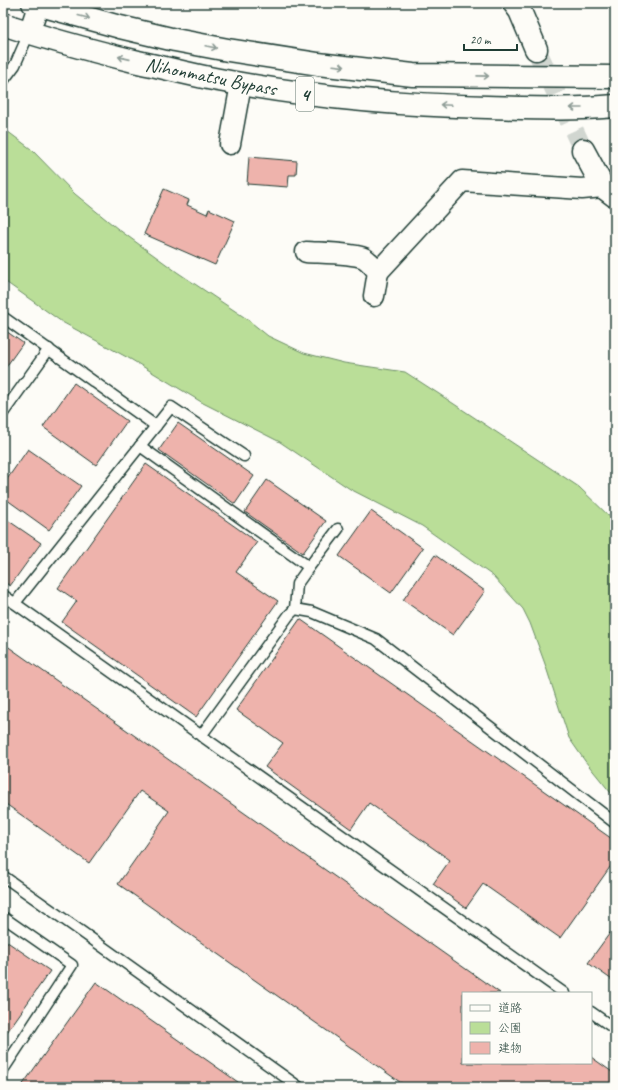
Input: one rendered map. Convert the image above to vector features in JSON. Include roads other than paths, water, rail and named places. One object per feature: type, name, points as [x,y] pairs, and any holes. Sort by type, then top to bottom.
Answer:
[{"type":"main road","points":[[514,3],[520,11],[536,49]]},
{"type":"main road","name":"Nihonmatsu Bypass","points":[[37,4],[120,27],[175,40],[318,64],[413,75],[615,77]]},
{"type":"main road","name":"Nihonmatsu Bypass","points":[[3,24],[29,33],[113,56],[241,84],[301,93],[379,102],[468,106],[530,108],[592,108],[615,106]]},
{"type":"main road","points":[[583,150],[609,192]]},
{"type":"street","points":[[29,33],[37,4]]},
{"type":"street","points":[[230,144],[241,84]]},
{"type":"street","points":[[374,296],[378,272],[462,181],[609,192]]},
{"type":"street","points":[[306,252],[357,256],[368,261],[378,272]]},
{"type":"lane","points":[[3,81],[15,65],[29,33]]},
{"type":"lane","points":[[3,317],[156,426]]},
{"type":"lane","points":[[3,413],[49,349]]},
{"type":"lane","points":[[14,603],[171,407],[244,456]]},
{"type":"lane","points":[[140,446],[309,567]]},
{"type":"lane","points":[[202,736],[289,615],[295,610],[297,584],[338,529]]},
{"type":"lane","points":[[3,595],[563,992]]},
{"type":"lane","points":[[295,610],[312,612],[376,639],[615,823]]},
{"type":"lane","points":[[3,876],[299,1087]]},
{"type":"lane","points":[[3,917],[72,965],[3,1070]]},
{"type":"lane","points":[[592,1013],[615,1029]]},
{"type":"tunnel","points":[[536,49],[583,150]]}]
